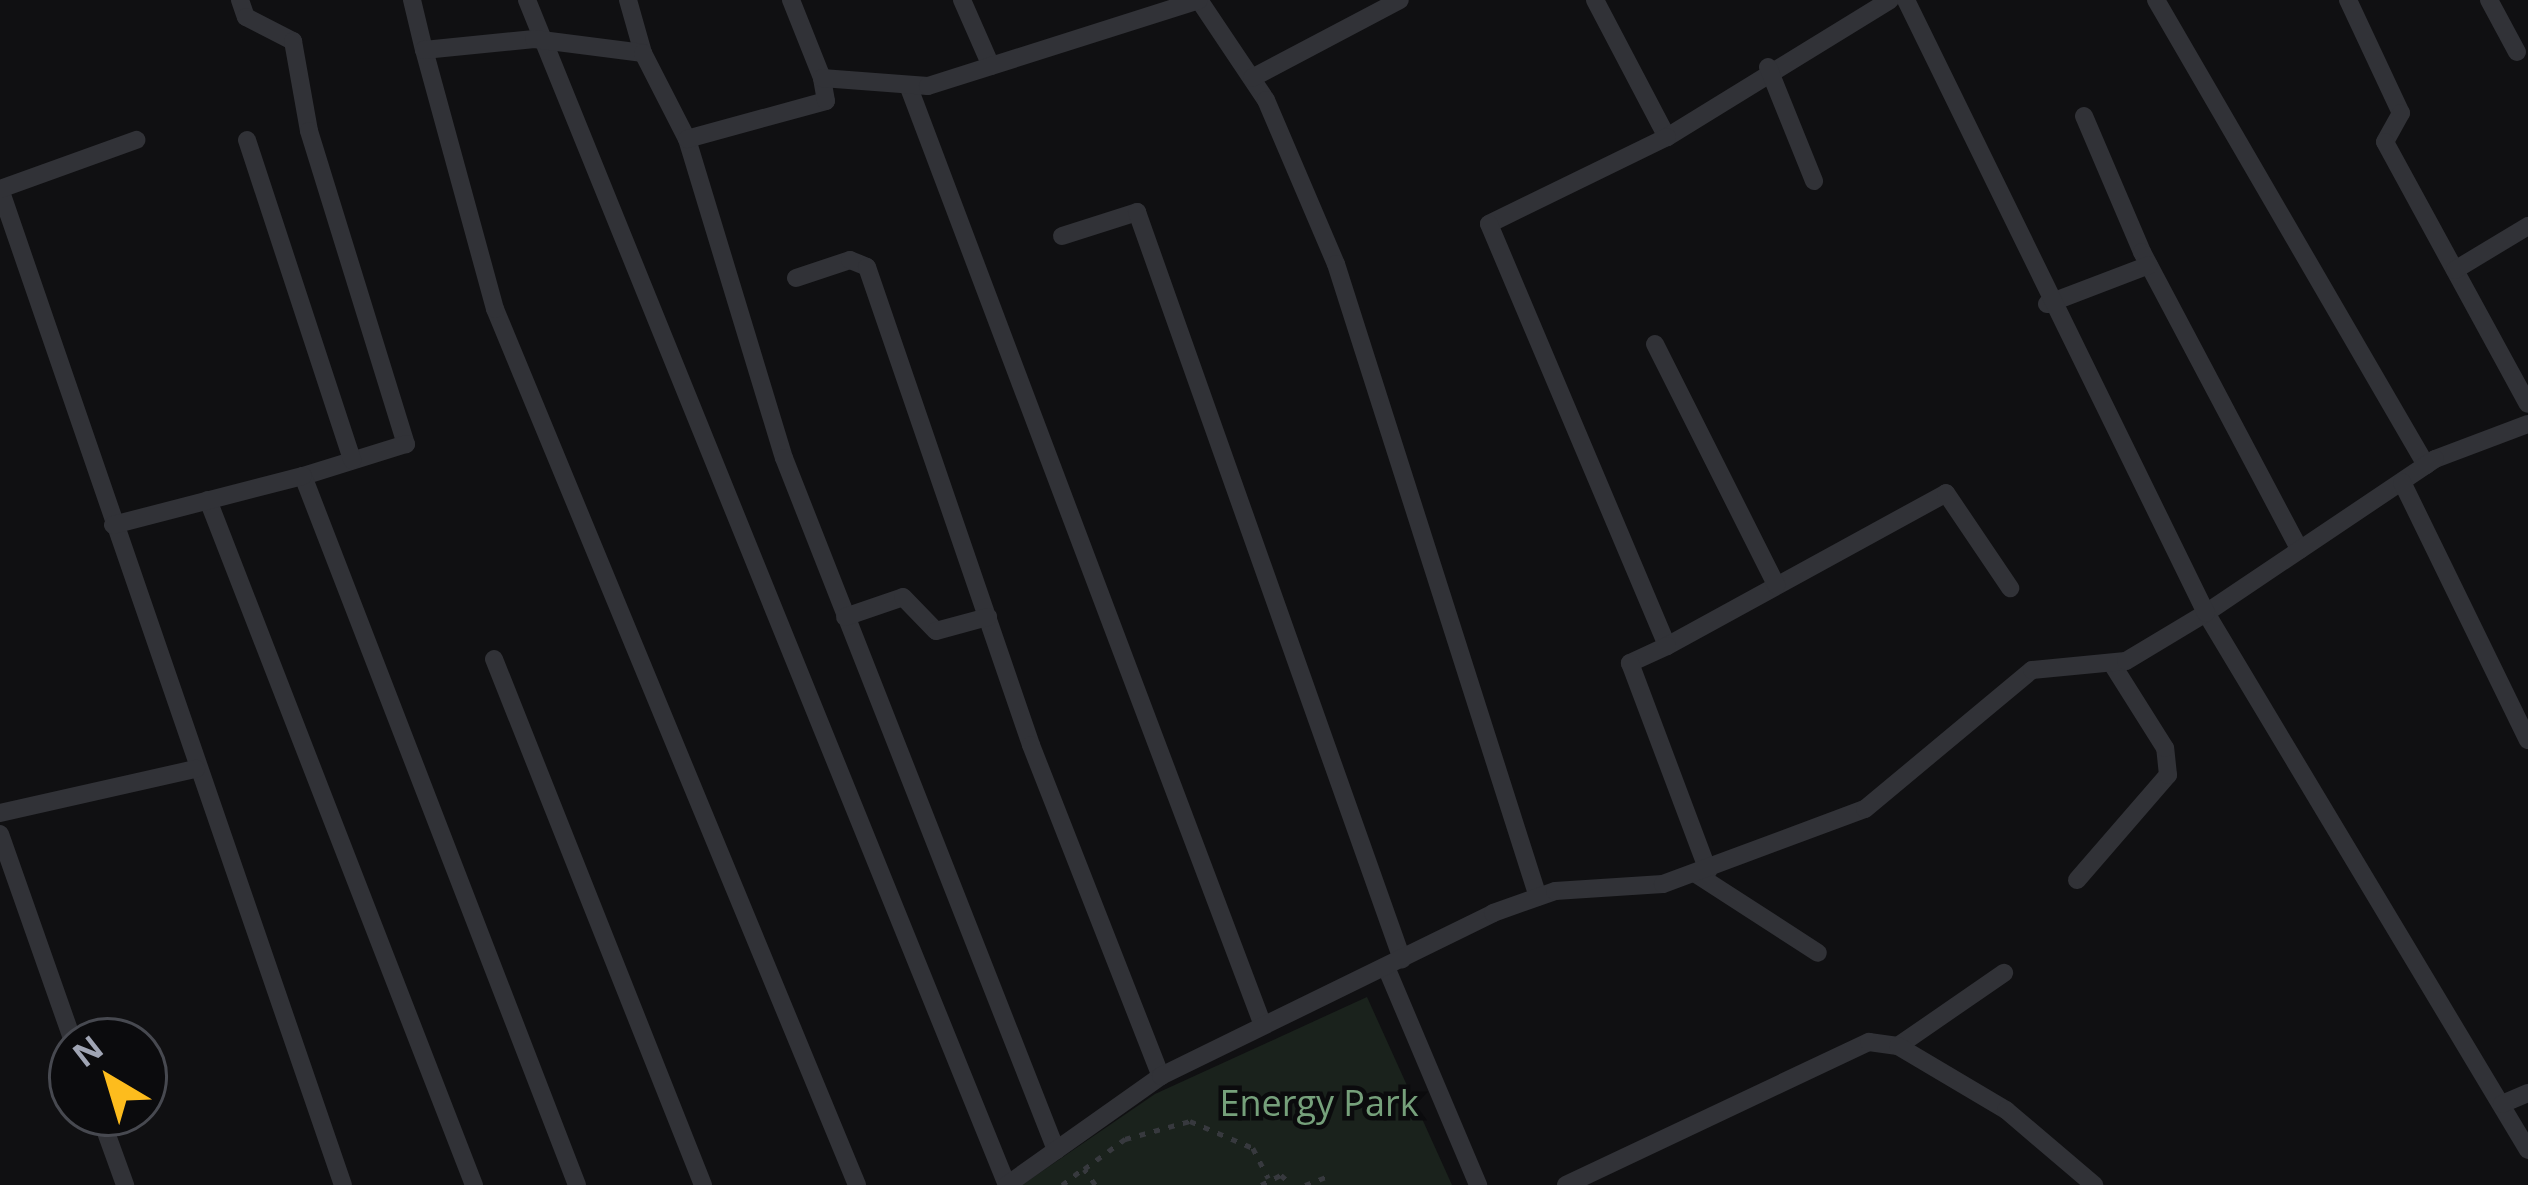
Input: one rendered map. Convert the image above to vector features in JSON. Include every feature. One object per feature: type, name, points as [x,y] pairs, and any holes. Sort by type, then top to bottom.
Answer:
[{"type":"street","points":[[113,525],[304,476],[406,444],[310,131],[293,41],[245,17],[240,0]]},
{"type":"street","points":[[412,0],[495,309],[857,1185]]},
{"type":"street","points":[[527,0],[554,46],[771,620],[1007,1185],[1161,1076],[1262,1023],[1538,897],[1702,873],[1864,809],[2042,664],[2112,664],[2206,613],[2426,465],[2528,424]]},
{"type":"street","points":[[628,0],[643,52],[687,139],[769,415],[1056,1150]]},
{"type":"street","points":[[687,139],[826,101],[822,78],[790,0]]},
{"type":"street","points":[[962,0],[991,66]]},
{"type":"street","points":[[822,78],[908,85],[991,66],[1199,0],[1252,78],[1336,263],[1538,897]]},
{"type":"street","points":[[1252,78],[1400,0]]},
{"type":"street","points":[[1595,0],[1667,136]]},
{"type":"street","points":[[1906,0],[2048,304],[2206,613],[2528,1150]]},
{"type":"street","points":[[2156,0],[2426,465]]},
{"type":"street","points":[[2348,0],[2401,113],[2385,142],[2528,404]]},
{"type":"street","points":[[2489,0],[2517,52]]},
{"type":"street","points":[[1667,646],[1490,224],[1667,136],[1768,67],[1886,1]]},
{"type":"street","points":[[424,50],[554,46],[643,52]]},
{"type":"street","points":[[1768,67],[1814,182]]},
{"type":"street","points":[[908,85],[1262,1023]]},
{"type":"street","points":[[2084,116],[2149,265],[2300,550]]},
{"type":"street","points":[[136,140],[0,189],[343,1185]]},
{"type":"street","points":[[247,140],[352,460]]},
{"type":"street","points":[[1062,236],[1137,212],[1394,963],[1478,1185]]},
{"type":"street","points":[[2455,270],[2528,226]]},
{"type":"street","points":[[796,278],[850,260],[867,267],[988,617],[1161,1076]]},
{"type":"street","points":[[2048,304],[2149,265]]},
{"type":"street","points":[[1655,344],[1776,585]]},
{"type":"street","points":[[304,476],[577,1185]]},
{"type":"street","points":[[2402,482],[2528,740]]},
{"type":"street","points":[[1818,952],[1702,873],[1630,663],[1946,493],[2010,587]]},
{"type":"street","points":[[208,500],[474,1185]]},
{"type":"street","points":[[845,617],[903,597],[936,631],[988,617]]},
{"type":"street","points":[[494,659],[703,1185]]},
{"type":"street","points":[[2077,880],[2168,775],[2165,748],[2112,664]]},
{"type":"street","points":[[0,813],[196,769]]},
{"type":"street","points":[[0,834],[65,1017]]},
{"type":"street","points":[[1898,1046],[2004,973]]},
{"type":"street","points":[[1566,1185],[1869,1042],[1898,1046],[2006,1110],[2094,1185]]},
{"type":"street","points":[[2502,1104],[2528,1093]]},
{"type":"street","points":[[108,1137],[125,1185]]},
{"type":"path","points":[[1062,1185],[1125,1139],[1190,1121],[1253,1148],[1268,1178],[1292,1185]]},
{"type":"path","points":[[1084,1168],[1095,1185]]},
{"type":"path","points":[[1305,1185],[1328,1176]]},
{"type":"path","points":[[1261,1185],[1268,1178]]},
{"type":"green space","name":"Energy Park","points":[[1367,997],[1452,1185],[1022,1185],[1155,1094]]}]
